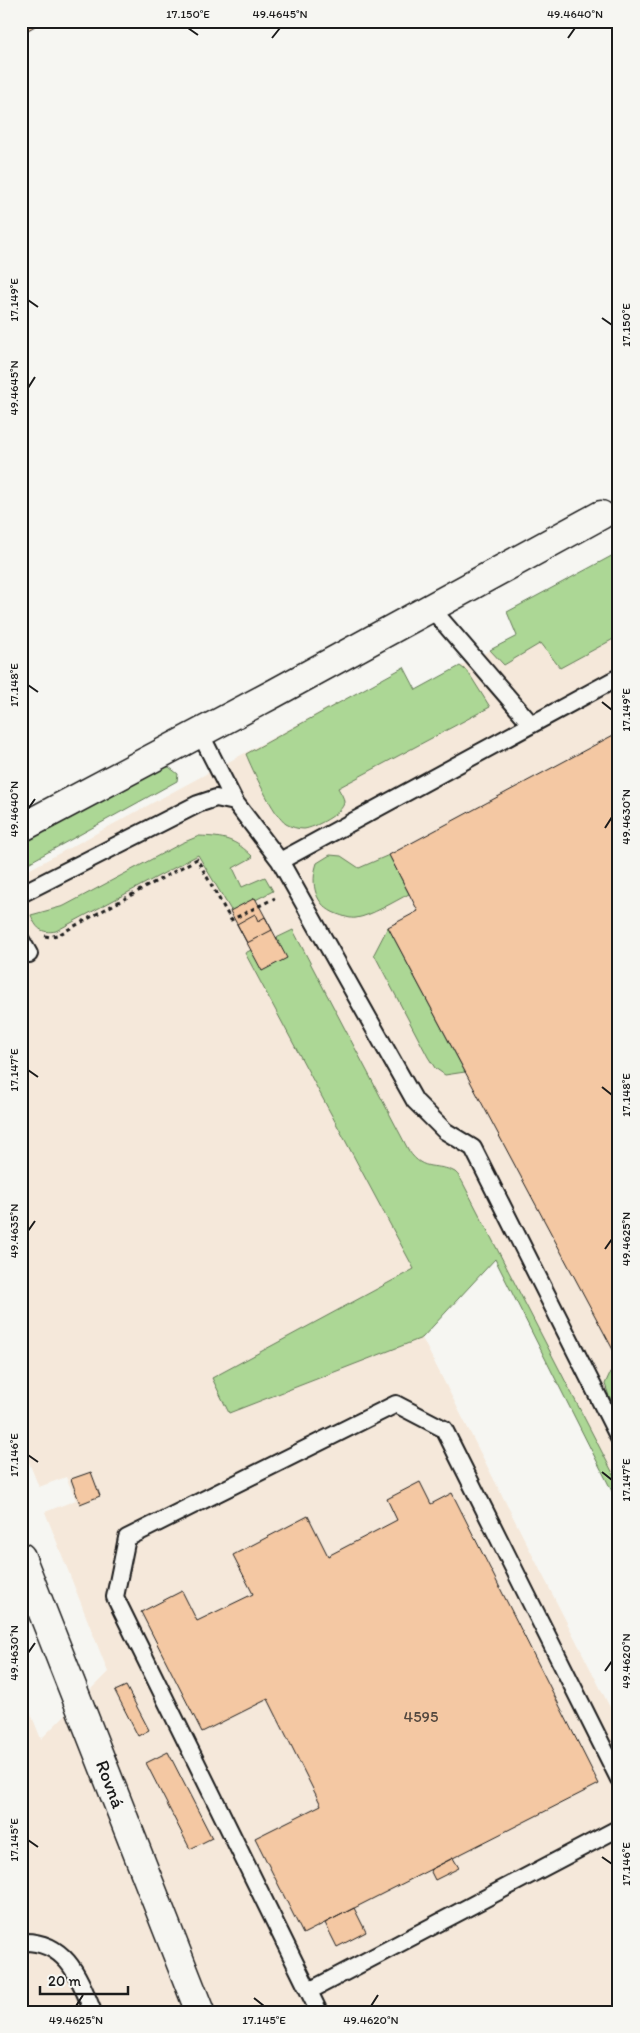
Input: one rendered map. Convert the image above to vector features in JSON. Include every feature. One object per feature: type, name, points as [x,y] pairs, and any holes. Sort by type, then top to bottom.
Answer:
[{"type":"street","points":[[21,828],[601,515]]},
{"type":"street","name":"Rovná","points":[[21,1557],[200,2012]]},
{"type":"lane","points":[[431,608],[531,724]]},
{"type":"lane","points":[[280,861],[619,677]]},
{"type":"lane","points":[[200,733],[235,802],[280,861],[415,1101],[445,1131],[473,1148],[619,1438]]},
{"type":"lane","points":[[21,894],[198,804],[216,798],[235,802]]},
{"type":"lane","points":[[319,2012],[115,1598],[127,1538],[396,1404],[444,1429],[619,1779]]},
{"type":"lane","points":[[309,1991],[619,1828]]},
{"type":"lane","points":[[21,1942],[41,1944],[66,1959],[74,1969],[93,2012]]},
{"type":"path","points":[[41,935],[50,937],[60,934],[197,859],[231,920],[275,898]]},
{"type":"shaded area","points":[[619,552],[619,1505],[495,1259],[422,1338],[619,1725],[619,2012],[21,2012],[21,1689],[41,1739],[108,1672],[45,1512],[76,1500],[66,1477],[39,1487],[21,1443],[21,874],[404,667],[416,690],[517,636],[507,612]]},
{"type":"green space","points":[[619,552],[619,636],[560,668],[541,643],[504,665],[490,650],[517,636],[507,612]]},
{"type":"green space","points":[[460,666],[468,672],[490,707],[338,788],[343,796],[343,806],[334,815],[321,823],[302,829],[288,825],[281,819],[264,792],[246,754],[404,667],[416,690]]},
{"type":"green space","points":[[138,765],[169,767],[178,774],[177,781],[21,867],[21,828]]},
{"type":"green space","points":[[199,836],[223,838],[241,846],[253,857],[233,868],[242,887],[265,877],[273,891],[232,912],[198,855],[56,931],[43,931],[37,927],[33,920],[31,915],[64,906],[182,843]]},
{"type":"green space","points":[[330,855],[341,856],[359,868],[389,855],[409,894],[362,917],[351,918],[337,914],[324,906],[319,900],[314,886],[317,863]]},
{"type":"green space","points":[[388,927],[465,1072],[445,1075],[435,1068],[428,1057],[374,954]]},
{"type":"green space","points":[[293,930],[409,1151],[425,1165],[448,1169],[455,1172],[461,1180],[619,1485],[619,1505],[495,1259],[422,1338],[229,1413],[212,1378],[414,1269],[245,953]]},
{"type":"green space","points":[[619,1366],[619,1412],[609,1396],[605,1384],[610,1373]]},
{"type":"building","points":[[21,21],[32,21],[35,26],[21,34]]},
{"type":"building","points":[[619,732],[619,1361],[388,927],[418,911],[389,855]]},
{"type":"building","points":[[255,898],[287,958],[262,971],[230,911]]},
{"type":"building","points":[[255,914],[258,921],[265,917],[272,930],[247,943],[237,924]]},
{"type":"building","points":[[91,1472],[100,1496],[80,1504],[71,1479]]},
{"type":"building","points":[[420,1482],[431,1504],[452,1493],[599,1784],[303,1934],[255,1838],[321,1805],[268,1699],[202,1732],[141,1612],[182,1591],[197,1621],[253,1594],[233,1555],[308,1516],[328,1556],[397,1520],[387,1499]]},
{"type":"building","points":[[126,1686],[149,1730],[138,1736],[115,1691]]},
{"type":"building","points":[[168,1752],[212,1838],[190,1849],[146,1763]]},
{"type":"building","points":[[453,1858],[459,1868],[435,1880],[430,1870]]},
{"type":"building","points":[[354,1908],[366,1932],[337,1947],[325,1923]]}]
